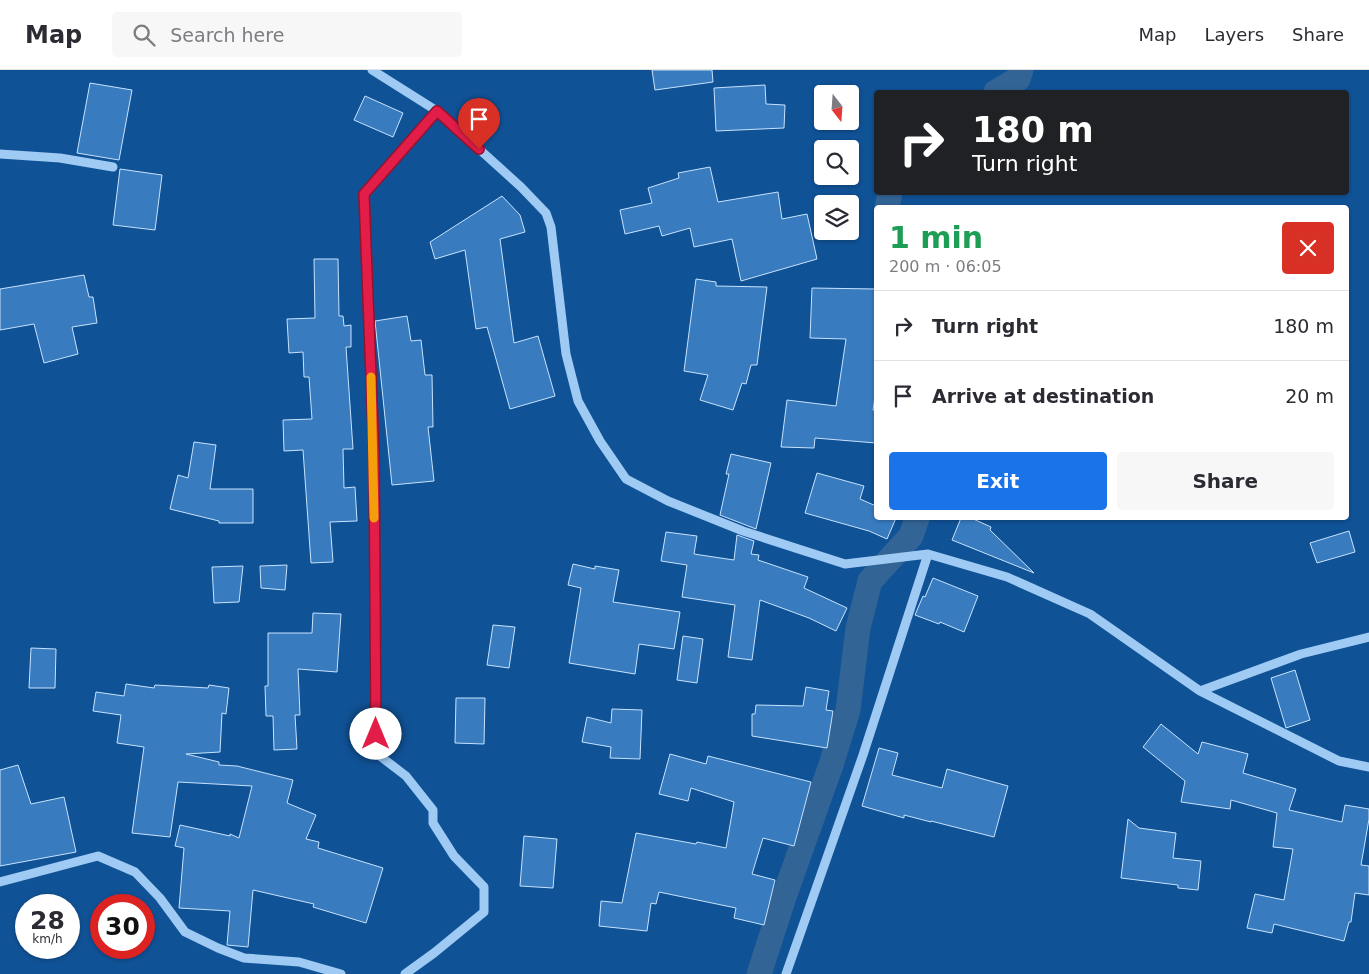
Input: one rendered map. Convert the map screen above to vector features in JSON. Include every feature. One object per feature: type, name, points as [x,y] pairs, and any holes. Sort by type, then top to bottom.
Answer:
[{"type":"street","points":[[372,70],[437,111],[521,187],[546,213],[551,227],[566,354],[578,401],[600,441],[626,479],[668,501],[743,531],[845,564],[928,554],[1007,577],[1090,614],[1200,691],[1339,761],[1369,767]]},
{"type":"street","points":[[405,974],[434,954],[484,912],[484,887],[454,856],[433,823],[434,810],[406,776],[376,753],[374,454],[364,194],[437,111]]},
{"type":"street","points":[[0,154],[60,158],[113,167]]},
{"type":"street","points":[[786,974],[863,755],[928,554]]},
{"type":"street","points":[[1200,691],[1301,654],[1369,638]]},
{"type":"street","points":[[0,882],[98,856],[135,872],[160,898],[185,932],[244,958],[299,962],[340,974]]},
{"type":"building","points":[[652,70],[712,70],[713,82],[655,90]]},
{"type":"building","points":[[90,83],[132,90],[119,160],[77,153]]},
{"type":"building","points":[[765,85],[766,104],[785,105],[784,128],[716,131],[714,88]]},
{"type":"building","points":[[365,96],[403,113],[393,137],[354,120]]},
{"type":"building","points":[[710,167],[718,202],[778,192],[782,219],[807,214],[817,259],[741,281],[732,239],[694,247],[690,228],[662,236],[659,226],[625,234],[620,210],[652,203],[648,188],[679,178],[678,173]]},
{"type":"building","points":[[120,169],[162,175],[155,230],[113,225]]},
{"type":"building","points":[[502,196],[520,215],[525,232],[500,239],[514,343],[538,336],[555,396],[510,409],[487,327],[476,329],[465,250],[435,259],[430,242]]},
{"type":"building","points":[[314,259],[338,259],[339,316],[343,316],[344,326],[351,325],[351,347],[346,347],[353,449],[343,449],[344,488],[355,487],[357,521],[330,522],[333,562],[311,563],[303,450],[284,451],[283,420],[312,419],[309,377],[304,377],[303,352],[289,353],[287,319],[315,318]]},
{"type":"building","points":[[84,275],[89,297],[93,297],[97,323],[72,327],[78,354],[44,363],[34,324],[0,330],[0,289]]},
{"type":"building","points":[[696,279],[716,282],[716,286],[767,287],[757,365],[751,365],[746,384],[742,383],[733,410],[700,400],[708,375],[684,371]]},
{"type":"building","points":[[812,288],[874,289],[874,443],[815,438],[814,448],[781,447],[787,400],[836,406],[846,339],[810,338]]},
{"type":"building","points":[[407,316],[411,341],[421,340],[425,375],[432,375],[433,427],[428,427],[434,481],[392,485],[375,321]]},
{"type":"building","points":[[194,442],[216,445],[210,489],[253,489],[253,523],[219,523],[219,521],[170,509],[178,475],[188,478]]},
{"type":"building","points":[[731,454],[771,463],[756,529],[720,515],[729,474],[726,474]]},
{"type":"building","points":[[817,473],[864,486],[860,499],[874,505],[874,520],[895,520],[887,539],[869,531],[805,513]]},
{"type":"building","points":[[960,520],[975,520],[991,527],[990,530],[1034,573],[952,540]]},
{"type":"building","points":[[1349,531],[1355,552],[1317,563],[1310,543]]},
{"type":"building","points":[[666,532],[697,536],[694,554],[734,560],[737,535],[754,541],[751,554],[759,555],[758,560],[808,577],[804,588],[847,608],[836,631],[809,618],[760,600],[752,660],[728,657],[735,605],[682,597],[687,565],[661,561]]},
{"type":"building","points":[[573,564],[595,569],[595,566],[619,570],[613,602],[680,612],[674,649],[639,644],[635,674],[569,663],[581,588],[568,585]]},
{"type":"building","points":[[287,565],[285,590],[261,588],[260,566]]},
{"type":"building","points":[[243,566],[239,602],[214,603],[212,567]]},
{"type":"building","points":[[933,578],[978,596],[964,632],[940,622],[939,624],[915,615]]},
{"type":"building","points":[[313,613],[341,614],[337,672],[298,669],[300,715],[295,715],[297,749],[274,750],[273,716],[266,716],[265,686],[268,686],[268,633],[312,633]]},
{"type":"building","points":[[493,625],[515,627],[509,668],[487,665]]},
{"type":"building","points":[[683,636],[703,639],[697,683],[677,680]]},
{"type":"building","points":[[31,648],[56,649],[55,688],[29,688]]},
{"type":"building","points":[[1295,670],[1310,720],[1286,728],[1271,678]]},
{"type":"building","points":[[126,684],[154,688],[155,685],[208,688],[209,685],[229,688],[226,714],[222,713],[220,752],[186,754],[219,762],[219,765],[237,766],[293,780],[287,803],[316,815],[306,839],[319,842],[318,848],[383,868],[366,923],[313,907],[314,904],[253,890],[248,947],[227,945],[230,911],[179,908],[184,848],[175,846],[180,825],[230,836],[230,834],[239,838],[252,786],[178,782],[170,837],[132,833],[144,747],[117,743],[121,715],[93,711],[96,692],[124,696]]},
{"type":"building","points":[[806,687],[829,691],[826,710],[833,711],[827,748],[752,736],[752,714],[755,714],[756,705],[803,706]]},
{"type":"building","points":[[456,698],[485,698],[484,744],[455,743]]},
{"type":"building","points":[[612,709],[642,710],[640,759],[610,758],[611,747],[582,742],[587,717],[611,723]]},
{"type":"building","points":[[1161,724],[1198,754],[1202,742],[1248,754],[1243,773],[1296,789],[1289,810],[1342,822],[1345,805],[1369,809],[1361,865],[1369,866],[1369,895],[1355,893],[1351,922],[1349,922],[1344,941],[1274,924],[1272,933],[1247,928],[1255,894],[1284,900],[1293,849],[1273,847],[1277,813],[1231,800],[1230,809],[1181,802],[1185,781],[1143,747]]},
{"type":"building","points":[[879,748],[898,753],[892,775],[942,788],[947,769],[1008,786],[994,837],[904,815],[904,818],[862,806]]},
{"type":"building","points":[[670,754],[706,764],[708,756],[811,782],[794,846],[763,838],[752,874],[775,880],[764,925],[734,918],[736,908],[659,892],[656,904],[651,903],[647,931],[599,926],[601,901],[622,903],[636,833],[726,848],[734,802],[691,788],[688,801],[659,794]]},
{"type":"building","points":[[18,765],[31,804],[64,797],[76,852],[0,866],[0,770]]},
{"type":"building","points":[[1128,819],[1139,828],[1176,833],[1173,858],[1201,861],[1198,890],[1178,888],[1178,885],[1121,878]]},
{"type":"building","points":[[524,836],[557,839],[553,888],[520,886]]},
{"type":"waterway","points":[[999,90],[1018,79],[1021,70]]},
{"type":"waterway","points":[[888,205],[889,195]]},
{"type":"waterway","points":[[759,974],[848,710],[858,628],[870,581],[911,536],[916,520]]},
{"type":"slow traffic","points":[[371,377],[374,518]]},
{"type":"route","points":[[376,734],[374,454],[364,194],[437,111],[479,149]]}]
